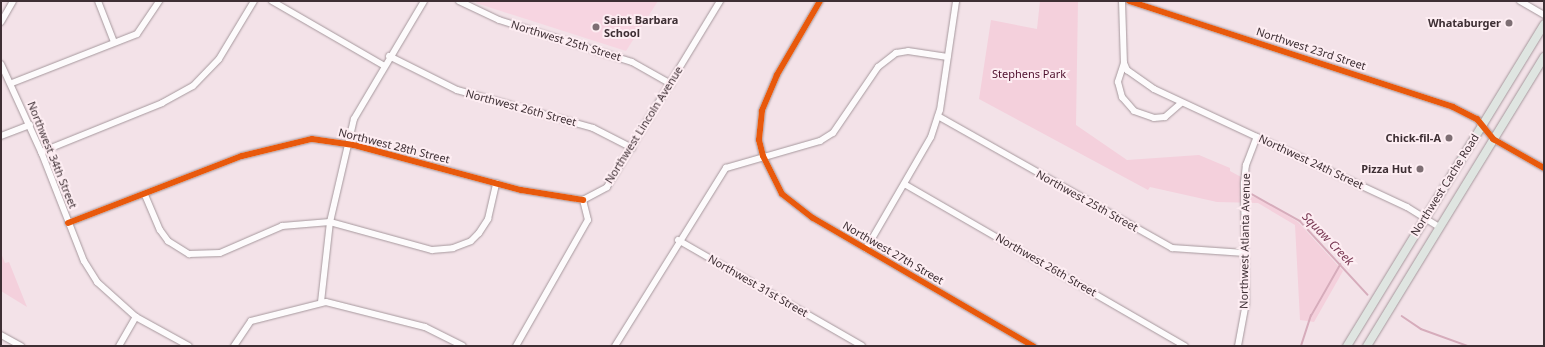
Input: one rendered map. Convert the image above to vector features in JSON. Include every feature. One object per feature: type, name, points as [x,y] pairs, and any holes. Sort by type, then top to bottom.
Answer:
[{"type":"main road","name":"Northwest Cache Road","points":[[1347,346],[1544,25]]},
{"type":"main road","name":"Northwest Cache Road","points":[[1367,346],[1438,226],[1544,57]]},
{"type":"street","points":[[1,22],[13,1]]},
{"type":"street","points":[[98,1],[114,42]]},
{"type":"street","points":[[12,83],[137,34],[159,1]]},
{"type":"street","points":[[41,152],[162,103],[193,86],[219,59],[254,1]]},
{"type":"street","points":[[272,1],[383,65]]},
{"type":"street","points":[[321,302],[330,222],[346,143],[354,118],[383,65],[424,1]]},
{"type":"street","name":"Northwest 25th Street","points":[[459,1],[499,20],[632,62],[671,84]]},
{"type":"street","name":"Northwest Lincoln Avenue","points":[[582,200],[607,187],[671,84],[720,1]]},
{"type":"street","name":"Northwest 27th Street","points":[[820,1],[768,92],[759,140],[763,156],[782,194],[813,218],[1033,346]]},
{"type":"street","points":[[866,249],[906,185],[938,116],[956,1]]},
{"type":"street","points":[[1122,1],[1124,64],[1118,82],[1122,97],[1134,111],[1165,117],[1181,103]]},
{"type":"street","name":"Northwest 23rd Street","points":[[1129,1],[1453,107],[1484,124]]},
{"type":"street","points":[[1520,1],[1544,15]]},
{"type":"street","points":[[615,346],[678,240],[726,168],[820,140],[833,133],[887,58],[908,51],[948,57]]},
{"type":"street","name":"Northwest 26th Street","points":[[389,56],[457,90],[593,128],[632,148]]},
{"type":"street","name":"Northwest 34th Street","points":[[1,64],[12,83],[30,125],[68,223],[97,282],[136,317],[189,346]]},
{"type":"street","name":"Northwest 24th Street","points":[[1124,64],[1134,76],[1181,103],[1257,137],[1425,217],[1438,226]]},
{"type":"street","name":"Northwest 25th Street","points":[[938,116],[1172,248],[1245,253]]},
{"type":"street","points":[[1484,124],[1493,139],[1544,168]]},
{"type":"street","points":[[1,136],[30,125]]},
{"type":"street","name":"Northwest Atlanta Avenue","points":[[1238,346],[1246,303],[1246,165],[1257,137]]},
{"type":"street","name":"Northwest 28th Street","points":[[68,223],[145,195],[242,156],[312,139],[346,143],[496,183],[582,200]]},
{"type":"street","points":[[145,195],[160,230],[168,241],[190,254],[220,253],[282,226],[330,222],[432,250],[453,248],[471,241],[479,233],[488,219],[496,183]]},
{"type":"street","name":"Northwest 26th Street","points":[[906,185],[1185,346]]},
{"type":"street","points":[[516,346],[588,220],[582,200]]},
{"type":"street","name":"Northwest 31st Street","points":[[678,240],[862,346]]},
{"type":"street","points":[[234,346],[251,321],[321,302],[425,327],[463,346]]},
{"type":"street","points":[[119,346],[136,317]]},
{"type":"street","points":[[1,335],[21,346]]},
{"type":"shaded area","name":"Saint Barbara School","points":[[477,1],[658,1],[626,51],[476,3]]},
{"type":"green space","name":"Stephens Park","points":[[1040,1],[1078,1],[1076,125],[1127,160],[1199,155],[1230,168],[1230,171],[1241,177],[1240,192],[1265,201],[1298,222],[1343,271],[1314,322],[1300,320],[1295,225],[1258,203],[1217,202],[1150,187],[1148,190],[979,99],[991,20],[1037,29]]},
{"type":"green space","points":[[1,253],[5,263],[9,262],[27,307],[1,291]]},
{"type":"waterway","name":"Squaw Creek","points":[[1248,192],[1300,221],[1368,295]]},
{"type":"waterway","points":[[1301,346],[1311,316],[1340,265]]},
{"type":"waterway","name":"Squaw Creek","points":[[1402,316],[1421,329],[1468,346]]},
{"type":"cycle path","points":[[820,1],[777,75],[762,111],[759,140],[763,156],[782,194],[813,218],[1033,346]]},
{"type":"cycle path","points":[[1129,1],[1453,107],[1477,119],[1493,139],[1544,168]]},
{"type":"cycle path","points":[[68,223],[242,156],[312,139],[354,145],[521,190],[583,200]]},
{"type":"place","name":"Whataburger","points":[[1509,23]]},
{"type":"place","name":"Saint Barbara School","points":[[596,27]]},
{"type":"place","name":"Chick-fil-A","points":[[1449,138]]},
{"type":"place","name":"Pizza Hut","points":[[1420,169]]}]
